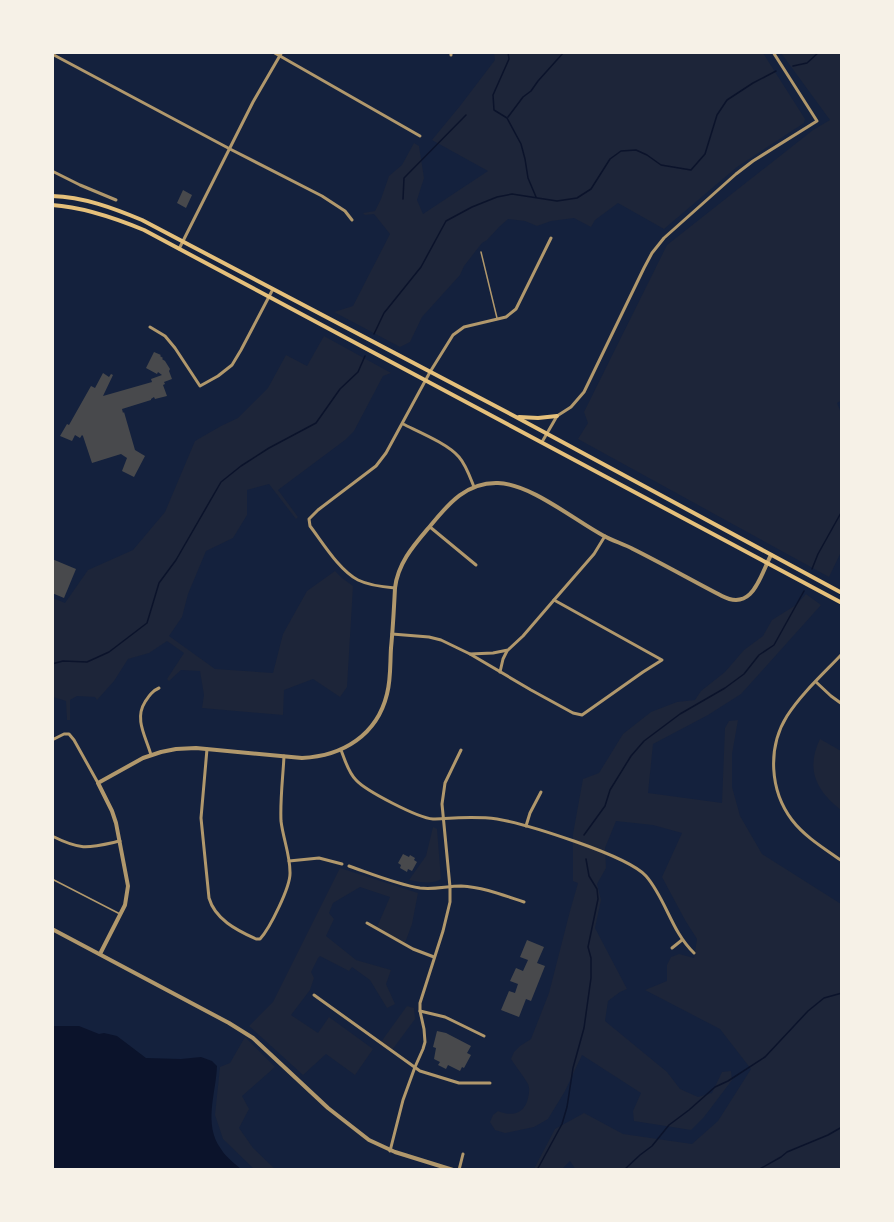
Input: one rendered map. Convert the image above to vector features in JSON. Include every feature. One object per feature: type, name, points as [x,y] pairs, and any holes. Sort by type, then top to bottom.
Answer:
[{"type":"main road","points":[[52,196],[89,201],[142,220],[516,417],[842,593]]},
{"type":"main road","points":[[52,205],[88,211],[121,220],[144,230],[842,603]]},
{"type":"main road","points":[[516,417],[557,416]]},
{"type":"street","points":[[273,52],[281,54],[420,135]]},
{"type":"street","points":[[542,442],[557,416],[571,407],[584,392],[644,268],[664,238],[753,160],[817,121],[774,52]]},
{"type":"street","points":[[52,54],[322,196],[345,211],[352,220]]},
{"type":"street","points":[[179,249],[253,102],[281,54]]},
{"type":"street","points":[[52,171],[116,200]]},
{"type":"street","points":[[395,588],[361,581],[351,576],[310,526],[309,519],[376,466],[403,424],[448,340],[464,327],[509,315],[516,309],[551,238]]},
{"type":"street","points":[[150,327],[165,336],[200,386],[218,376],[232,364],[273,289]]},
{"type":"street","points":[[403,424],[447,447],[457,455],[465,465],[474,487]]},
{"type":"street","points":[[98,783],[135,762],[176,749],[207,749],[302,758],[318,757],[352,744],[365,733],[381,712],[389,687],[395,588],[404,560],[453,500],[474,487],[497,483],[516,486],[605,536],[735,601],[746,598],[752,592],[771,555]]},
{"type":"street","points":[[430,526],[476,565]]},
{"type":"street","points":[[500,672],[508,650],[524,636],[599,547],[605,536]]},
{"type":"street","points":[[392,634],[441,640],[573,713],[582,715],[662,660],[554,600]]},
{"type":"street","points":[[470,654],[508,650]]},
{"type":"street","points":[[842,654],[794,706],[782,726],[774,749],[775,779],[781,801],[793,820],[807,835],[842,861]]},
{"type":"street","points":[[816,682],[842,704]]},
{"type":"street","points":[[152,755],[141,726],[140,716],[142,706],[149,695],[159,688]]},
{"type":"street","points":[[52,740],[67,733],[74,740],[112,811],[120,841],[128,886],[127,897],[121,915],[100,954]]},
{"type":"street","points":[[207,749],[201,832],[208,898],[220,917],[251,937],[260,939],[289,884],[289,861],[281,814],[284,756]]},
{"type":"street","points":[[341,750],[348,769],[356,781],[381,797],[426,819],[463,817],[496,819],[526,826],[625,862],[644,874],[654,886],[682,940],[694,953]]},
{"type":"street","points":[[390,1151],[403,1100],[425,1042],[420,1011],[421,998],[447,914],[450,895],[442,804],[445,783],[461,750]]},
{"type":"street","points":[[526,826],[541,792]]},
{"type":"street","points":[[52,836],[72,846],[82,848],[120,841]]},
{"type":"street","points":[[289,861],[319,858],[342,864]]},
{"type":"street","points":[[349,866],[411,886],[435,889],[450,886],[482,888],[524,902]]},
{"type":"street","points":[[367,923],[405,946],[434,957]]},
{"type":"street","points":[[52,929],[253,1038],[347,1124],[369,1140],[390,1151],[453,1170]]},
{"type":"street","points":[[672,948],[682,940]]},
{"type":"street","points":[[314,994],[420,1071],[459,1083],[490,1083]]},
{"type":"street","points":[[420,1011],[445,1017],[484,1036]]},
{"type":"street","points":[[459,1170],[463,1154]]},
{"type":"lane","points":[[481,252],[497,318]]},
{"type":"lane","points":[[52,879],[121,915]]},
{"type":"shaded area","points":[[494,53],[763,53],[805,119],[804,123],[737,167],[664,229],[618,203],[595,220],[591,227],[574,218],[551,221],[537,226],[525,221],[508,219],[482,243],[464,266],[460,275],[422,317],[410,342],[400,347],[334,312],[353,306],[390,234],[374,214],[365,215],[363,213],[375,211],[389,176],[402,165],[414,143],[419,146],[424,178],[417,200],[423,214],[488,171],[432,140],[495,60]]},
{"type":"shaded area","points":[[781,53],[841,53],[842,400],[837,403],[842,415],[841,552],[829,577],[578,439],[588,423],[584,412],[667,245],[813,130],[830,120]]},
{"type":"shaded area","points":[[324,336],[391,373],[383,376],[354,431],[278,490],[298,517],[296,519],[269,484],[247,490],[247,515],[233,538],[206,551],[188,594],[182,617],[169,636],[215,669],[273,673],[283,634],[307,591],[335,571],[353,586],[347,687],[340,697],[313,679],[284,690],[283,715],[202,708],[204,695],[200,671],[181,670],[169,681],[167,679],[184,653],[167,641],[149,653],[128,659],[114,681],[97,700],[95,697],[77,696],[70,700],[70,720],[67,720],[66,701],[53,697],[53,598],[65,603],[88,570],[133,550],[165,512],[195,441],[238,418],[268,388],[286,355],[307,366]]},
{"type":"shaded area","points":[[806,594],[821,605],[741,694],[708,715],[653,744],[648,793],[722,803],[725,728],[729,721],[738,720],[732,754],[732,787],[740,816],[762,854],[841,904],[841,1169],[576,1170],[570,1161],[562,1169],[534,1169],[555,1129],[584,1113],[623,1134],[692,1144],[718,1121],[751,1069],[720,1029],[645,990],[667,981],[667,965],[671,957],[679,954],[694,958],[697,939],[662,877],[682,833],[653,825],[616,821],[605,848],[606,868],[597,884],[601,900],[595,928],[627,989],[608,1001],[605,1021],[667,1072],[680,1089],[698,1097],[712,1093],[722,1072],[731,1071],[732,1080],[704,1117],[691,1130],[634,1121],[633,1111],[641,1093],[582,1055],[565,1091],[548,1119],[534,1127],[505,1133],[495,1130],[490,1122],[498,1111],[512,1114],[521,1111],[528,1098],[528,1084],[511,1059],[520,1046],[531,1039],[549,993],[578,883],[573,881],[573,834],[583,779],[599,773],[623,734],[651,712],[677,702],[695,700],[701,691],[725,672],[744,650],[763,636],[772,620],[796,605]]},
{"type":"shaded area","points":[[820,739],[841,751],[841,810],[825,795],[816,779],[814,760]]},
{"type":"shaded area","points":[[433,827],[437,829],[441,879],[430,882],[409,880],[426,856]]},
{"type":"shaded area","points":[[340,868],[418,893],[412,924],[405,943],[377,927],[390,897],[360,887],[333,903],[329,913],[334,919],[326,936],[356,960],[391,970],[386,984],[395,1004],[387,1008],[370,980],[352,967],[349,971],[320,956],[311,972],[314,978],[310,990],[291,1015],[318,1033],[329,1017],[373,1049],[355,1075],[326,1054],[303,1075],[249,1026],[273,1002]]},
{"type":"shaded area","points":[[407,1006],[414,1008],[415,1019],[392,1050],[381,1042]]},
{"type":"shaded area","points":[[53,1026],[79,1026],[99,1034],[117,1036],[146,1058],[201,1057],[212,1061],[217,1066],[212,1109],[213,1129],[223,1152],[241,1169],[53,1169]]},
{"type":"shaded area","points":[[245,1037],[275,1067],[242,1096],[249,1109],[239,1128],[253,1148],[275,1169],[254,1169],[223,1139],[215,1115],[220,1067],[230,1063]]},
{"type":"building","points":[[183,190],[192,195],[186,208],[177,203]]},
{"type":"building","points":[[154,352],[161,355],[170,369],[172,379],[164,382],[163,385],[167,396],[155,399],[154,397],[122,409],[135,450],[145,456],[134,477],[122,471],[127,458],[121,454],[92,463],[82,435],[80,438],[75,435],[72,441],[60,436],[67,424],[69,425],[91,386],[95,388],[103,373],[109,377],[113,375],[103,396],[152,382],[151,379],[162,375],[146,368]]},
{"type":"building","points":[[52,559],[76,569],[64,598],[52,593]]},
{"type":"building","points":[[403,854],[415,858],[417,862],[412,871],[408,869],[407,872],[400,868],[401,865],[398,863]]},
{"type":"building","points":[[527,940],[544,947],[537,963],[545,966],[531,1001],[526,999],[519,1017],[501,1010],[509,991],[515,993],[518,984],[510,981],[516,968],[523,971],[528,960],[520,957]]},
{"type":"building","points":[[437,1031],[446,1033],[471,1046],[467,1053],[471,1055],[460,1071],[448,1065],[446,1069],[438,1065],[440,1062],[434,1059],[436,1048],[433,1047]]},
{"type":"waterway","points":[[508,52],[509,59],[493,95],[494,110],[507,118],[521,144],[528,178],[536,197]]},
{"type":"waterway","points":[[508,117],[564,52]]},
{"type":"waterway","points":[[793,66],[807,63],[819,52]]},
{"type":"waterway","points":[[374,334],[384,313],[421,267],[446,221],[472,207],[512,194],[557,201],[577,198],[591,189],[610,159],[621,151],[636,150],[661,165],[691,170],[705,154],[717,115],[727,100],[776,71]]},
{"type":"waterway","points":[[403,199],[404,178],[466,115]]},
{"type":"waterway","points":[[52,664],[63,661],[87,662],[109,652],[147,623],[159,583],[176,560],[221,482],[269,448],[316,423],[340,389],[358,372],[365,356]]},
{"type":"waterway","points":[[812,569],[842,511]]},
{"type":"waterway","points":[[584,835],[605,806],[610,790],[631,756],[644,741],[680,714],[725,688],[744,674],[759,655],[774,645],[804,591]]},
{"type":"waterway","points":[[537,1170],[562,1124],[584,1028],[591,978],[591,958],[588,947],[598,899],[597,889],[589,876],[586,859]]},
{"type":"waterway","points":[[624,1170],[652,1146],[669,1125],[715,1087],[765,1057],[808,1011],[824,998],[842,993]]},
{"type":"waterway","points":[[758,1170],[787,1152],[842,1127]]}]
